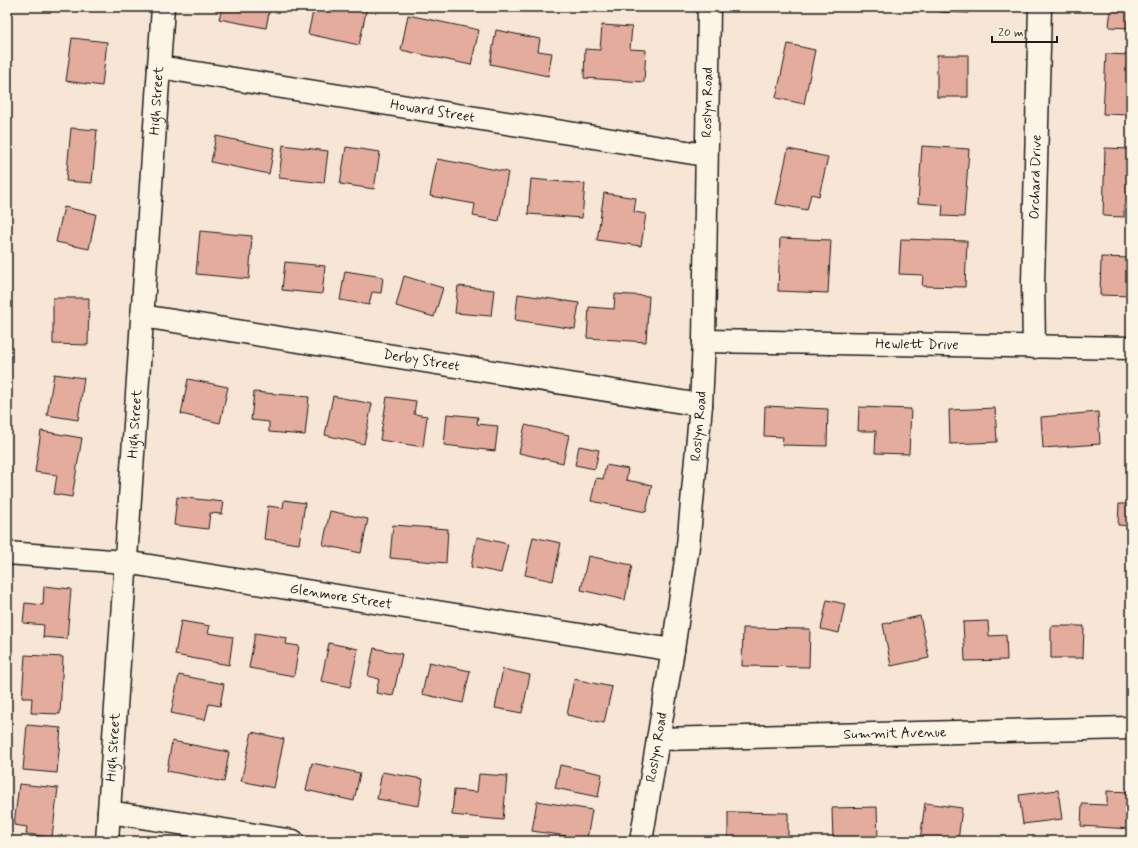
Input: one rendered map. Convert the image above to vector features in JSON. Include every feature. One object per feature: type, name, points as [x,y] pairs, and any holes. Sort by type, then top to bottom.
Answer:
[{"type":"street","name":"High Street","points":[[107,841],[163,7]]},
{"type":"street","name":"Roslyn Road","points":[[640,841],[673,650],[688,546],[701,404],[704,341],[705,155],[709,7]]},
{"type":"street","name":"Orchard Drive","points":[[1034,346],[1033,282],[1040,7]]},
{"type":"street","name":"Howard Street","points":[[160,67],[705,155]]},
{"type":"street","name":"Derby Street","points":[[142,316],[701,404]]},
{"type":"street","name":"Hewlett Drive","points":[[704,341],[1131,348]]},
{"type":"street","name":"Glenmore Street","points":[[7,553],[125,562],[673,650]]},
{"type":"street","name":"Summit Avenue","points":[[658,739],[1131,728]]},
{"type":"street","points":[[109,812],[293,841]]},
{"type":"building","points":[[222,7],[270,7],[266,28],[219,19]]},
{"type":"building","points":[[314,7],[367,7],[359,45],[308,34]]},
{"type":"building","points":[[940,7],[968,7],[968,13],[940,12]]},
{"type":"building","points":[[1111,7],[1131,7],[1131,28],[1109,27]]},
{"type":"building","points":[[408,15],[479,30],[471,65],[401,50]]},
{"type":"building","points":[[602,25],[632,27],[630,49],[646,50],[644,82],[584,78],[585,49],[600,50]]},
{"type":"building","points":[[496,30],[540,39],[538,51],[552,53],[548,76],[490,64]]},
{"type":"building","points":[[72,38],[107,42],[102,86],[66,81]]},
{"type":"building","points":[[788,44],[815,50],[804,104],[776,98]]},
{"type":"building","points":[[1106,54],[1131,55],[1131,115],[1103,114]]},
{"type":"building","points":[[937,55],[968,55],[968,97],[937,97]]},
{"type":"building","points":[[71,128],[97,130],[92,183],[66,181]]},
{"type":"building","points":[[216,136],[274,148],[269,174],[211,162]]},
{"type":"building","points":[[283,145],[328,151],[324,183],[279,178]]},
{"type":"building","points":[[922,146],[969,149],[964,217],[942,216],[943,205],[918,203]]},
{"type":"building","points":[[346,147],[380,152],[374,189],[340,184]]},
{"type":"building","points":[[1105,148],[1130,149],[1131,205],[1124,205],[1124,217],[1103,216]]},
{"type":"building","points":[[788,149],[828,157],[819,196],[811,194],[807,210],[776,204]]},
{"type":"building","points":[[437,159],[508,172],[499,221],[473,216],[475,204],[430,196]]},
{"type":"building","points":[[531,179],[585,184],[582,218],[528,214]]},
{"type":"building","points":[[604,193],[636,198],[634,212],[646,214],[641,246],[597,240]]},
{"type":"building","points":[[64,207],[96,214],[89,249],[56,242]]},
{"type":"building","points":[[200,231],[252,236],[249,279],[196,274]]},
{"type":"building","points":[[780,238],[831,240],[828,293],[778,291]]},
{"type":"building","points":[[901,239],[967,241],[965,287],[922,286],[923,275],[899,274]]},
{"type":"building","points":[[1101,257],[1131,258],[1131,296],[1100,295]]},
{"type":"building","points":[[285,262],[325,266],[322,294],[282,290]]},
{"type":"building","points":[[345,271],[383,277],[381,293],[372,292],[369,305],[340,300]]},
{"type":"building","points":[[404,276],[443,288],[434,317],[396,306]]},
{"type":"building","points":[[458,286],[494,290],[491,316],[455,313]]},
{"type":"building","points":[[518,294],[579,303],[575,329],[515,320]]},
{"type":"building","points":[[615,294],[649,296],[646,342],[587,338],[589,307],[614,309]]},
{"type":"building","points":[[53,298],[89,298],[88,345],[53,344]]},
{"type":"building","points":[[54,374],[84,378],[78,420],[47,415]]},
{"type":"building","points":[[188,379],[228,387],[220,423],[181,414]]},
{"type":"building","points":[[254,392],[309,397],[305,435],[269,432],[269,422],[251,420]]},
{"type":"building","points":[[333,396],[372,404],[364,444],[325,435]]},
{"type":"building","points":[[387,397],[416,401],[414,414],[427,416],[423,447],[380,440]]},
{"type":"building","points":[[765,406],[828,409],[827,446],[782,445],[783,437],[764,436]]},
{"type":"building","points":[[859,407],[911,409],[909,454],[875,453],[876,431],[858,431]]},
{"type":"building","points":[[995,408],[997,442],[950,444],[949,410]]},
{"type":"building","points":[[1098,412],[1100,444],[1043,448],[1041,417]]},
{"type":"building","points":[[447,414],[478,417],[477,424],[498,426],[495,451],[444,445]]},
{"type":"building","points":[[525,425],[569,435],[563,463],[519,453]]},
{"type":"building","points":[[41,431],[82,438],[72,497],[54,494],[57,475],[35,472]]},
{"type":"building","points":[[579,446],[599,450],[595,469],[575,465]]},
{"type":"building","points":[[606,465],[628,469],[626,480],[652,485],[646,512],[591,501],[596,478],[603,479]]},
{"type":"building","points":[[177,497],[224,502],[222,514],[210,513],[208,529],[174,525]]},
{"type":"building","points":[[284,500],[305,503],[299,544],[264,539],[268,506],[283,508]]},
{"type":"building","points":[[1119,504],[1131,504],[1131,526],[1118,525]]},
{"type":"building","points":[[330,511],[368,519],[361,553],[323,545]]},
{"type":"building","points":[[393,525],[448,529],[446,563],[390,558]]},
{"type":"building","points":[[477,537],[508,544],[501,573],[471,567]]},
{"type":"building","points":[[533,537],[561,543],[553,581],[525,575]]},
{"type":"building","points":[[588,556],[632,565],[625,600],[581,590]]},
{"type":"building","points":[[44,586],[71,589],[67,639],[43,637],[44,625],[23,623],[25,603],[43,605]]},
{"type":"building","points":[[827,600],[845,604],[839,633],[821,629]]},
{"type":"building","points":[[920,616],[929,658],[891,666],[883,624]]},
{"type":"building","points":[[181,621],[210,626],[208,633],[233,637],[229,665],[175,655]]},
{"type":"building","points":[[988,621],[989,636],[1006,635],[1007,660],[965,661],[963,622]]},
{"type":"building","points":[[1051,626],[1084,626],[1083,658],[1051,658]]},
{"type":"building","points":[[743,628],[810,629],[809,667],[742,666]]},
{"type":"building","points":[[255,633],[287,638],[286,644],[299,646],[294,676],[249,668]]},
{"type":"building","points":[[329,643],[358,649],[350,687],[321,681]]},
{"type":"building","points":[[374,648],[402,654],[393,696],[376,693],[379,679],[368,676]]},
{"type":"building","points":[[25,655],[63,657],[60,714],[31,713],[32,698],[22,698]]},
{"type":"building","points":[[429,662],[470,671],[463,703],[422,694]]},
{"type":"building","points":[[503,669],[530,675],[522,713],[495,708]]},
{"type":"building","points":[[179,675],[224,684],[220,706],[209,704],[205,720],[171,713]]},
{"type":"building","points":[[574,679],[612,687],[604,723],[567,715]]},
{"type":"building","points":[[27,725],[61,728],[57,773],[23,770]]},
{"type":"building","points":[[252,732],[284,739],[274,788],[241,781]]},
{"type":"building","points":[[172,741],[229,752],[224,782],[167,771]]},
{"type":"building","points":[[312,763],[360,773],[354,801],[306,790]]},
{"type":"building","points":[[560,765],[602,774],[598,797],[555,788]]},
{"type":"building","points":[[382,772],[423,779],[419,806],[377,799]]},
{"type":"building","points":[[479,774],[507,776],[503,820],[452,815],[454,790],[477,792]]},
{"type":"building","points":[[19,784],[58,788],[52,837],[26,834],[27,827],[14,825]]},
{"type":"building","points":[[1058,790],[1062,819],[1023,824],[1019,795]]},
{"type":"building","points":[[1107,791],[1131,792],[1131,829],[1081,826],[1082,804],[1107,805]]},
{"type":"building","points":[[537,801],[592,810],[587,839],[532,831]]},
{"type":"building","points":[[925,803],[962,808],[958,841],[920,840]]},
{"type":"building","points":[[877,807],[878,841],[833,841],[832,808]]},
{"type":"building","points":[[728,812],[788,813],[788,841],[728,841]]}]
